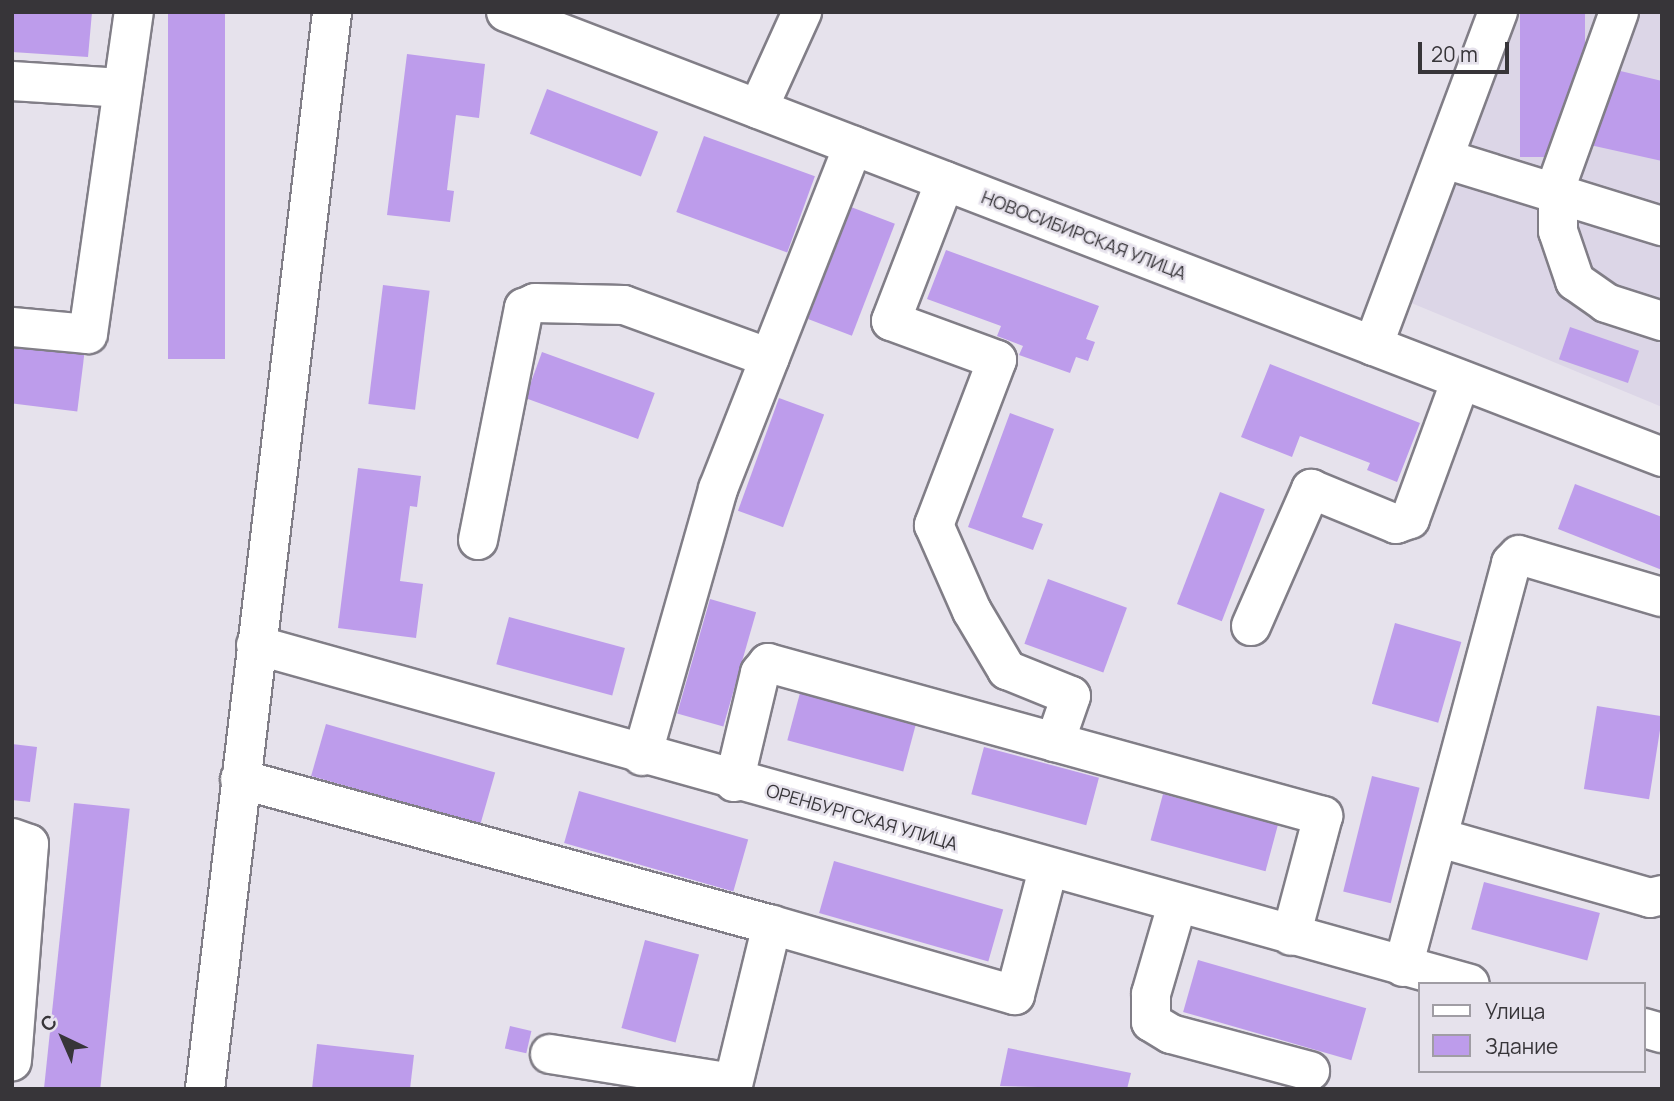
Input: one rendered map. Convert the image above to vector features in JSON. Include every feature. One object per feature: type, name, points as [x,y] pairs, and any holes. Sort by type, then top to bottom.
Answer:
[{"type":"street","points":[[12,327],[88,334],[134,12]]},
{"type":"street","points":[[205,1089],[332,12]]},
{"type":"street","name":"НОВОСИБИРСКАЯ УЛИЦА","points":[[506,12],[1662,457]]},
{"type":"street","points":[[758,109],[803,12]]},
{"type":"street","points":[[1373,346],[1498,12]]},
{"type":"street","points":[[1619,12],[1558,181],[1558,231],[1575,281],[1606,303],[1662,321]]},
{"type":"street","points":[[12,81],[122,88]]},
{"type":"street","points":[[642,756],[718,489],[853,146]]},
{"type":"street","points":[[1445,159],[1558,197],[1662,226]]},
{"type":"street","points":[[945,181],[891,321],[997,360],[934,525],[972,611],[1007,670],[1071,696],[1055,742]]},
{"type":"street","points":[[478,540],[524,308],[535,303],[624,305],[770,358]]},
{"type":"street","points":[[1251,626],[1311,489],[1396,524],[1410,519],[1461,380]]},
{"type":"street","points":[[1403,967],[1440,838],[1511,563],[1519,555],[1662,597]]},
{"type":"street","name":"ОРЕНБУРГСКАЯ УЛИЦА","points":[[256,645],[734,782],[1462,982]]},
{"type":"street","points":[[734,782],[760,673],[768,663],[1323,816],[1291,936]]},
{"type":"street","points":[[240,779],[772,925],[1015,995],[1048,869]]},
{"type":"street","points":[[12,838],[29,844],[12,1061]]},
{"type":"street","points":[[1440,838],[1650,898],[1662,895]]},
{"type":"street","points":[[1177,905],[1151,994],[1151,1022],[1171,1034],[1310,1071]]},
{"type":"street","points":[[551,1054],[733,1086],[772,925]]},
{"type":"shaded area","points":[[1487,12],[1662,12],[1662,407],[1380,290]]},
{"type":"building","points":[[12,12],[92,12],[88,57],[12,52]]},
{"type":"building","points":[[168,12],[225,12],[225,359],[168,359]]},
{"type":"building","points":[[1520,12],[1585,12],[1585,157],[1520,157]]},
{"type":"building","points":[[407,54],[485,64],[479,118],[456,115],[447,190],[454,191],[450,222],[387,215]]},
{"type":"building","points":[[1608,68],[1662,81],[1662,161],[1590,145]]},
{"type":"building","points":[[547,89],[658,132],[641,176],[530,134]]},
{"type":"building","points":[[704,136],[815,176],[787,252],[676,212]]},
{"type":"building","points":[[851,207],[895,224],[852,336],[808,319]]},
{"type":"building","points":[[946,250],[1099,306],[1086,339],[1095,342],[1088,361],[1076,357],[1070,373],[1019,355],[1023,346],[997,336],[1001,326],[927,299]]},
{"type":"building","points":[[383,285],[430,291],[415,410],[368,404]]},
{"type":"building","points":[[1570,327],[1639,351],[1628,383],[1559,359]]},
{"type":"building","points":[[12,344],[84,353],[77,411],[12,403]]},
{"type":"building","points":[[542,352],[655,393],[638,439],[525,398]]},
{"type":"building","points":[[1270,364],[1420,423],[1397,482],[1367,470],[1370,463],[1300,436],[1292,457],[1241,437]]},
{"type":"building","points":[[779,398],[824,414],[783,527],[738,511]]},
{"type":"building","points":[[1010,413],[1054,429],[1022,517],[1043,524],[1033,550],[968,527]]},
{"type":"building","points":[[358,468],[421,476],[417,507],[410,506],[400,581],[423,584],[416,638],[338,628]]},
{"type":"building","points":[[1575,484],[1662,517],[1662,570],[1558,529]]},
{"type":"building","points":[[1220,492],[1265,509],[1222,621],[1177,604]]},
{"type":"building","points":[[1048,579],[1127,608],[1103,673],[1024,644]]},
{"type":"building","points":[[710,599],[756,612],[723,727],[677,713]]},
{"type":"building","points":[[509,617],[625,648],[612,695],[496,664]]},
{"type":"building","points":[[1395,623],[1461,642],[1438,723],[1372,704]]},
{"type":"building","points":[[800,693],[916,724],[903,771],[787,740]]},
{"type":"building","points":[[1597,706],[1662,716],[1649,799],[1584,789]]},
{"type":"building","points":[[326,724],[495,773],[480,824],[311,776]]},
{"type":"building","points":[[12,744],[37,747],[30,802],[12,800]]},
{"type":"building","points":[[984,747],[1099,778],[1086,825],[971,794]]},
{"type":"building","points":[[1372,776],[1420,788],[1391,903],[1343,891]]},
{"type":"building","points":[[579,791],[748,840],[733,891],[564,843]]},
{"type":"building","points":[[1163,794],[1278,825],[1266,871],[1151,840]]},
{"type":"building","points":[[74,803],[130,809],[100,1089],[44,1089]]},
{"type":"building","points":[[834,861],[1003,910],[988,961],[819,913]]},
{"type":"building","points":[[1484,882],[1600,913],[1587,960],[1471,929]]},
{"type":"building","points":[[645,940],[699,954],[676,1042],[621,1028]]},
{"type":"building","points":[[1198,960],[1366,1008],[1351,1060],[1183,1012]]},
{"type":"building","points":[[510,1026],[531,1031],[526,1053],[505,1048]]},
{"type":"building","points":[[317,1044],[414,1055],[410,1089],[312,1089]]},
{"type":"building","points":[[1008,1048],[1131,1073],[1127,1089],[1000,1086]]}]
